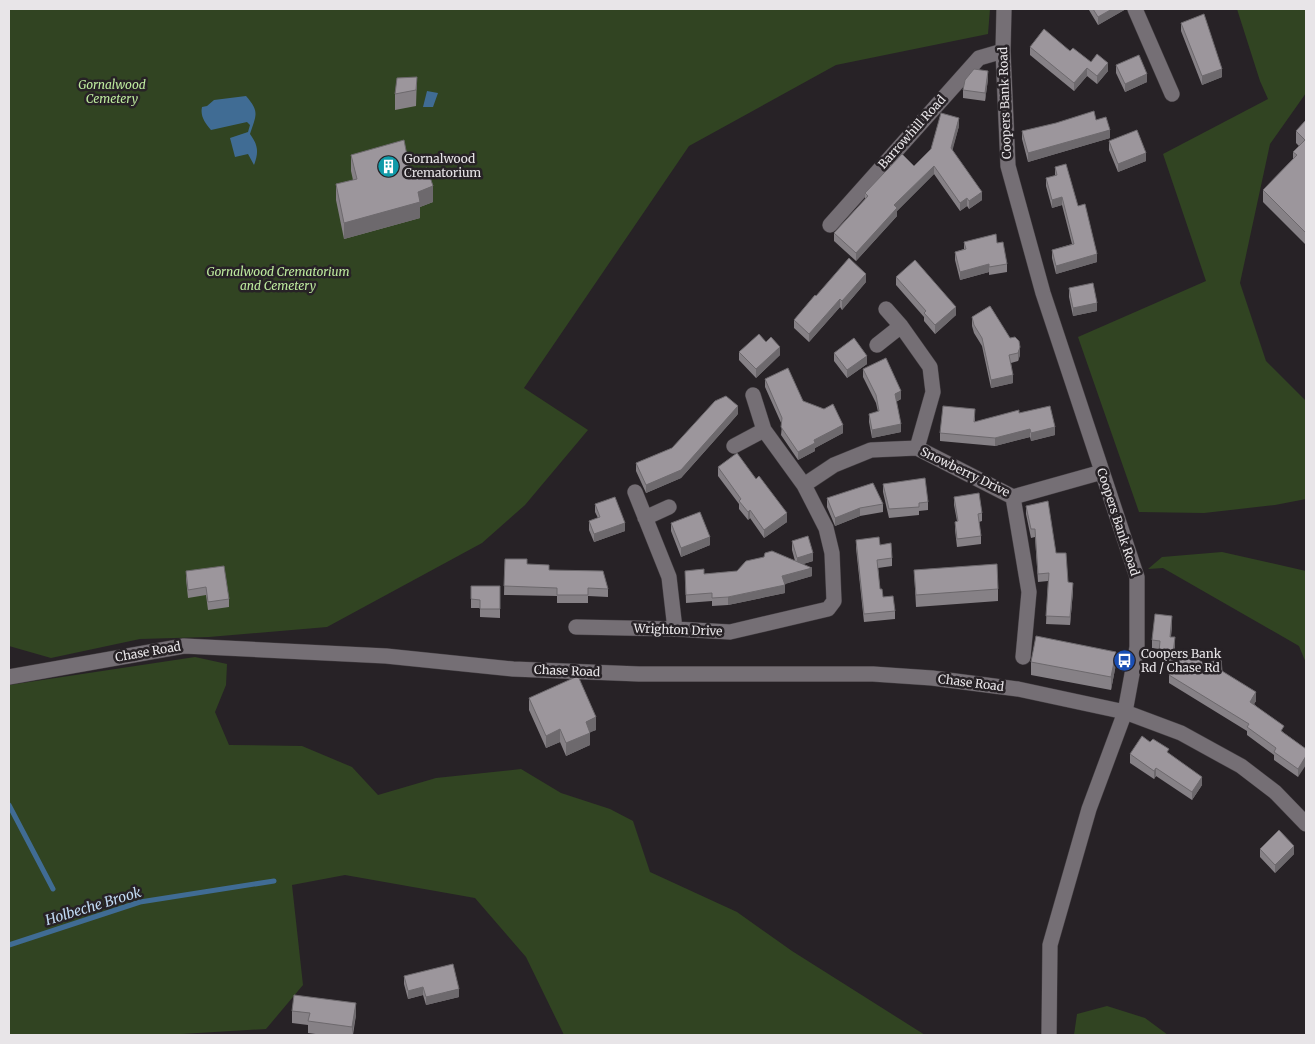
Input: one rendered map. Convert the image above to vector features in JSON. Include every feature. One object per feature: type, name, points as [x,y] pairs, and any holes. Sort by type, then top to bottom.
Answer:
[{"type":"street","name":"Coopers Bank Road","points":[[1004,9],[1003,51],[1008,166],[1043,293],[1137,576],[1137,647],[1125,712],[1089,809],[1050,945],[1049,1035]]},
{"type":"street","points":[[1135,9],[1172,94]]},
{"type":"street","name":"Barrowhill Road","points":[[830,225],[979,58],[1003,51]]},
{"type":"street","points":[[886,309],[901,326],[930,367],[933,392],[917,448]]},
{"type":"street","points":[[877,345],[901,326]]},
{"type":"street","points":[[753,396],[764,430],[804,485]]},
{"type":"street","points":[[734,446],[764,430]]},
{"type":"street","name":"Snowberry Drive","points":[[804,485],[834,465],[870,450],[917,448],[1013,497],[1102,472]]},
{"type":"street","name":"Wrighton Drive","points":[[576,627],[730,632],[828,609],[834,600],[832,553],[826,528],[804,485]]},
{"type":"street","points":[[635,492],[669,577],[675,629]]},
{"type":"street","points":[[1013,497],[1029,592],[1023,657]]},
{"type":"street","points":[[645,518],[669,507]]},
{"type":"street","name":"Chase Road","points":[[9,677],[184,646],[386,656],[514,669],[639,674],[873,674],[922,678],[1018,689],[1125,712],[1181,733],[1241,766],[1275,792],[1306,824]]},
{"type":"green space","name":"Gornalwood Crematorium and Cemetery","points":[[9,9],[990,9],[988,34],[836,65],[689,146],[524,388],[588,430],[525,505],[482,543],[327,627],[209,637],[140,639],[51,658],[9,646]]},
{"type":"green space","points":[[1237,9],[1306,9],[1306,93],[1270,144],[1240,283],[1266,361],[1306,401],[1306,499],[1275,505],[1204,513],[1139,512],[1078,337],[1206,281],[1163,154],[1268,99],[1260,81]]},
{"type":"green space","points":[[1222,552],[1306,571],[1306,663],[1299,646],[1163,568],[1148,569],[1162,557]]},
{"type":"green space","points":[[195,657],[227,664],[226,685],[215,712],[229,745],[302,746],[352,767],[378,795],[436,778],[521,769],[561,793],[610,809],[633,821],[650,872],[737,912],[792,951],[925,1035],[564,1035],[526,957],[475,898],[345,875],[292,885],[303,985],[266,1029],[165,1035],[9,1035],[9,685]]},
{"type":"green space","points":[[1107,1006],[1145,1018],[1168,1035],[1074,1035],[1077,1014]]},
{"type":"water","points":[[427,91],[438,93],[433,107],[423,107]]},
{"type":"water","points":[[246,96],[256,114],[250,134],[257,149],[254,165],[248,154],[235,157],[230,138],[248,132],[250,125],[247,122],[211,130],[202,116],[202,107],[207,106],[214,100]]},
{"type":"building","points":[[1093,9],[1112,9],[1098,17]]},
{"type":"building","points":[[1204,14],[1222,69],[1202,76],[1181,23]]},
{"type":"building","points":[[1044,29],[1070,51],[1073,48],[1091,62],[1097,54],[1108,63],[1097,76],[1087,68],[1074,83],[1030,47]]},
{"type":"building","points":[[1139,55],[1147,74],[1125,84],[1116,65]]},
{"type":"building","points":[[974,69],[988,71],[985,93],[963,90],[965,80]]},
{"type":"building","points":[[417,77],[416,90],[395,94],[397,78]]},
{"type":"building","points":[[1094,111],[1096,120],[1106,117],[1110,130],[1028,153],[1022,131]]},
{"type":"building","points":[[941,113],[959,118],[951,148],[982,192],[969,201],[967,198],[960,203],[934,166],[894,205],[897,208],[856,253],[834,233],[868,196],[865,193],[902,154],[914,166],[931,149]]},
{"type":"building","points":[[1306,120],[1306,233],[1263,190],[1297,155],[1293,152],[1305,140],[1296,131]]},
{"type":"building","points":[[1137,130],[1146,153],[1118,164],[1109,141]]},
{"type":"building","name":"Gornalwood Crematorium","points":[[404,140],[410,171],[427,168],[433,186],[418,192],[420,202],[344,223],[336,184],[357,179],[351,155]]},
{"type":"building","points":[[1066,164],[1078,206],[1085,204],[1097,254],[1056,266],[1052,250],[1074,244],[1062,197],[1052,200],[1046,178],[1057,175],[1055,167]]},
{"type":"building","points":[[996,234],[997,243],[1003,242],[1007,264],[989,267],[989,264],[960,272],[955,252],[966,249],[964,242]]},
{"type":"building","points":[[849,258],[866,274],[842,301],[840,299],[809,334],[794,320]]},
{"type":"building","points":[[915,260],[956,307],[935,325],[924,313],[926,311],[896,277]]},
{"type":"building","points":[[1093,283],[1097,303],[1073,308],[1069,288]]},
{"type":"building","points":[[990,306],[1010,338],[1015,337],[1019,341],[1020,347],[1018,353],[1009,355],[1013,375],[991,380],[982,338],[974,325],[972,317]]},
{"type":"building","points":[[759,334],[766,342],[771,337],[780,347],[756,369],[739,352]]},
{"type":"building","points":[[854,338],[867,356],[847,370],[834,353]]},
{"type":"building","points":[[886,358],[901,391],[895,394],[901,424],[872,430],[869,414],[879,411],[876,395],[863,369]]},
{"type":"building","points":[[788,368],[803,401],[824,409],[833,404],[843,425],[814,440],[815,443],[798,452],[781,427],[782,418],[765,379]]},
{"type":"building","points":[[726,396],[738,406],[681,470],[646,485],[636,463],[672,448],[715,401]]},
{"type":"building","points":[[943,406],[975,409],[974,422],[1019,410],[1019,413],[1050,406],[1055,427],[1031,433],[1030,429],[995,438],[940,433]]},
{"type":"building","points":[[737,453],[756,479],[759,476],[787,513],[764,530],[750,510],[748,512],[739,501],[741,499],[718,467]]},
{"type":"building","points":[[925,478],[928,502],[919,503],[919,507],[889,509],[883,484]]},
{"type":"building","points":[[873,483],[883,504],[860,508],[835,518],[827,498]]},
{"type":"building","points":[[979,493],[982,513],[978,514],[981,536],[957,539],[955,522],[958,521],[954,497]]},
{"type":"building","points":[[615,497],[625,523],[594,534],[589,521],[600,517],[595,504]]},
{"type":"building","points":[[1048,501],[1056,553],[1066,553],[1068,582],[1073,583],[1070,617],[1046,616],[1049,573],[1038,574],[1035,529],[1031,529],[1026,506]]},
{"type":"building","points":[[700,512],[710,537],[681,548],[671,523]]},
{"type":"building","points":[[808,536],[813,553],[797,558],[792,541]]},
{"type":"building","points":[[879,537],[880,545],[891,543],[892,558],[877,560],[880,589],[882,589],[883,597],[893,596],[895,611],[864,614],[856,540]]},
{"type":"building","points":[[772,551],[812,568],[782,576],[785,585],[728,597],[712,598],[712,593],[686,595],[685,571],[704,569],[704,574],[737,571],[746,561],[764,557],[765,553]]},
{"type":"building","points":[[505,559],[527,559],[527,564],[549,565],[549,570],[603,571],[608,589],[588,588],[588,595],[557,595],[557,588],[504,586]]},
{"type":"building","points":[[997,564],[998,589],[916,595],[914,570]]},
{"type":"building","points":[[224,566],[229,599],[208,602],[206,587],[188,590],[186,571]]},
{"type":"building","points":[[471,586],[500,586],[500,609],[480,609],[480,600],[471,599]]},
{"type":"building","points":[[1155,614],[1172,616],[1170,637],[1175,637],[1173,653],[1159,652],[1160,641],[1152,640]]},
{"type":"building","points":[[1036,636],[1116,652],[1111,677],[1031,662]]},
{"type":"building","points":[[1185,651],[1205,664],[1221,658],[1222,671],[1256,692],[1250,702],[1284,726],[1281,731],[1306,749],[1306,756],[1298,769],[1274,752],[1276,748],[1247,727],[1249,724],[1169,675]]},
{"type":"building","points":[[578,676],[596,717],[586,722],[590,733],[566,743],[560,729],[546,736],[529,698]]},
{"type":"building","points":[[1142,736],[1150,742],[1153,739],[1169,749],[1167,752],[1202,777],[1192,792],[1156,768],[1154,771],[1130,754]]},
{"type":"building","points":[[1279,830],[1294,846],[1275,865],[1260,849]]},
{"type":"building","points":[[453,964],[459,989],[426,997],[423,987],[408,991],[404,976]]},
{"type":"building","points":[[294,995],[356,1003],[352,1027],[308,1021],[310,1013],[292,1011]]},
{"type":"waterway","points":[[9,805],[53,889]]},
{"type":"waterway","name":"Holbeche Brook","points":[[9,945],[140,902],[274,881]]},
{"type":"place","name":"Gornalwood Crematorium","points":[[388,166]]},
{"type":"place","name":"Coopers Bank Rd / Chase Rd","points":[[1125,661]]},
{"type":"park label","name":"Gornalwood Cemetery","points":[[112,92]]}]
